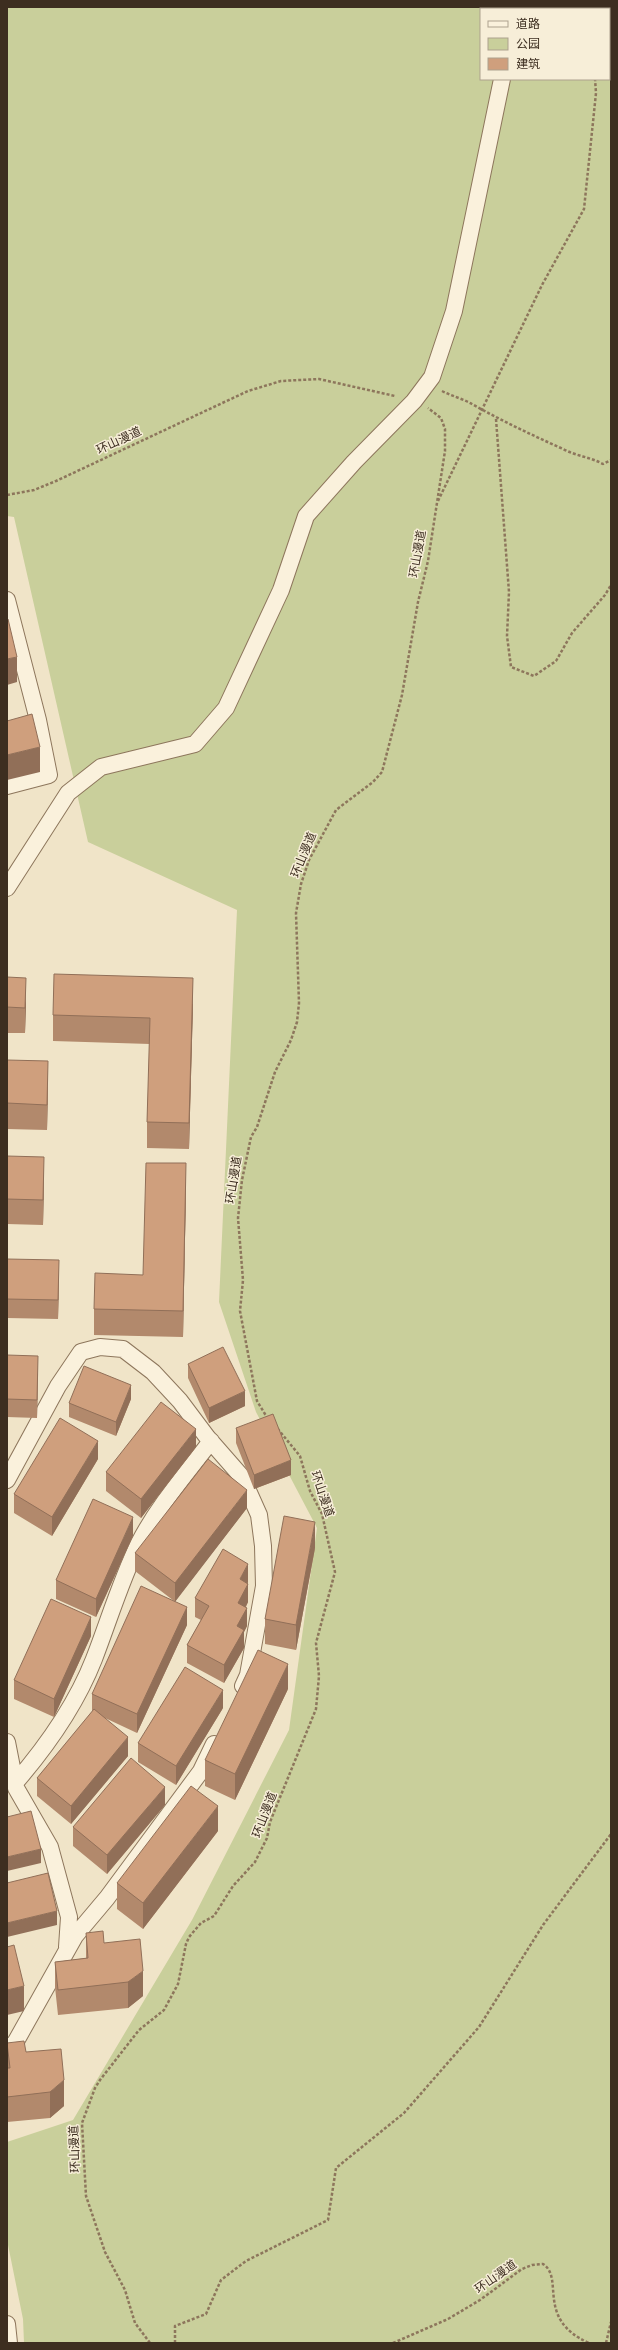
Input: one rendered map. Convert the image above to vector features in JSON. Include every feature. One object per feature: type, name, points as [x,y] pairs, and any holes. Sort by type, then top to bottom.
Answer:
[{"type":"street","points":[[7,888],[68,793],[101,767],[196,744],[226,708],[281,590],[306,516],[354,462],[414,402],[432,377],[454,311],[502,80]]},
{"type":"street","points":[[7,600],[10,624],[32,721],[49,776],[7,786]]},
{"type":"street","points":[[7,1480],[58,1386],[81,1352],[100,1347],[123,1349],[153,1372],[180,1401],[211,1441],[242,1477],[259,1515],[263,1546],[264,1586],[248,1675],[235,1702]]},
{"type":"street","points":[[15,1783],[39,1756],[62,1722],[94,1660],[114,1602],[140,1542],[156,1516],[211,1441]]},
{"type":"street","points":[[7,2049],[15,2042],[75,1936],[107,1898],[201,1771],[221,1728]]},
{"type":"street","points":[[7,1742],[15,1783],[50,1847],[69,1917],[67,1951]]},
{"type":"street","points":[[7,2324],[10,2343]]},
{"type":"path","points":[[436,504],[542,285],[584,209],[596,93],[595,80]]},
{"type":"path","name":"环山漫道","points":[[7,495],[34,490],[56,481],[248,392],[281,381],[330,380],[414,402],[435,412],[441,418],[445,429],[445,451],[428,561],[418,602],[402,695],[382,772],[372,782],[336,810],[309,860],[301,884],[296,913],[299,1003],[297,1022],[291,1040],[275,1072],[257,1127],[251,1137],[239,1199],[239,1243],[243,1280],[240,1311],[258,1401],[263,1413],[283,1433],[300,1456],[310,1491],[322,1514],[336,1572],[316,1643],[319,1676],[316,1709],[270,1822],[267,1838],[255,1862],[233,1886],[214,1916],[193,1931],[186,1944],[182,1973],[173,1995],[159,2015],[139,2030],[95,2088],[82,2123],[86,2196],[105,2252],[125,2290],[136,2323],[150,2343]]},
{"type":"path","points":[[426,385],[467,402],[496,419],[551,442],[563,450],[591,457],[603,464],[611,460]]},
{"type":"path","points":[[496,419],[508,592],[507,636],[511,667],[534,676],[556,661],[572,633],[605,596],[611,585]]},
{"type":"path","points":[[175,2343],[175,2326],[206,2314],[221,2280],[246,2261],[328,2220],[336,2168],[404,2113],[479,2027],[543,1925],[611,1834]]},
{"type":"path","name":"环山漫道","points":[[393,2343],[448,2319],[480,2300],[522,2269],[537,2264],[542,2264],[550,2271],[553,2302],[558,2319],[576,2336],[589,2343]]},
{"type":"path","points":[[606,2343],[611,2322]]},
{"type":"green space","points":[[7,7],[611,7],[611,2343],[24,2343],[23,2319],[7,2240],[7,2142],[73,2120],[192,1920],[289,1730],[317,1528],[256,1412],[219,1302],[237,910],[88,842],[14,517],[7,516]]},
{"type":"building","points":[[7,619],[17,657],[7,659]]},
{"type":"building","points":[[32,714],[40,747],[7,755],[7,721]]},
{"type":"building","points":[[54,974],[193,978],[189,1123],[147,1122],[150,1018],[53,1015]]},
{"type":"building","points":[[7,977],[26,978],[25,1008],[7,1007]]},
{"type":"building","points":[[7,1060],[48,1061],[47,1105],[7,1103]]},
{"type":"building","points":[[7,1156],[44,1157],[43,1200],[7,1199]]},
{"type":"building","points":[[146,1163],[186,1163],[183,1311],[94,1309],[95,1273],[143,1275]]},
{"type":"building","points":[[7,1259],[59,1260],[58,1300],[7,1299]]},
{"type":"building","points":[[223,1347],[245,1391],[209,1408],[188,1364]]},
{"type":"building","points":[[7,1355],[38,1356],[37,1400],[7,1399]]},
{"type":"building","points":[[84,1366],[131,1385],[116,1422],[69,1403]]},
{"type":"building","points":[[161,1402],[196,1429],[141,1499],[106,1472]]},
{"type":"building","points":[[273,1414],[291,1460],[254,1475],[236,1428]]},
{"type":"building","points":[[60,1418],[98,1441],[52,1517],[14,1494]]},
{"type":"building","points":[[208,1459],[247,1490],[175,1583],[135,1553]]},
{"type":"building","points":[[93,1499],[133,1517],[96,1599],[56,1580]]},
{"type":"building","points":[[284,1516],[315,1522],[296,1625],[265,1619]]},
{"type":"building","points":[[223,1549],[248,1564],[240,1579],[248,1584],[238,1603],[247,1608],[237,1626],[244,1630],[224,1665],[187,1645],[209,1606],[195,1598]]},
{"type":"building","points":[[141,1586],[187,1607],[137,1714],[92,1694]]},
{"type":"building","points":[[51,1599],[91,1617],[54,1699],[14,1680]]},
{"type":"building","points":[[258,1650],[288,1664],[235,1774],[205,1760]]},
{"type":"building","points":[[185,1667],[223,1690],[176,1766],[138,1743]]},
{"type":"building","points":[[94,1709],[128,1737],[71,1806],[37,1778]]},
{"type":"building","points":[[131,1758],[165,1787],[107,1855],[73,1827]]},
{"type":"building","points":[[191,1786],[218,1806],[143,1903],[117,1883]]},
{"type":"building","points":[[31,1811],[41,1849],[7,1857],[7,1817]]},
{"type":"building","points":[[48,1873],[57,1911],[7,1923],[7,1883]]},
{"type":"building","points":[[103,1931],[104,1943],[140,1939],[143,1971],[128,1982],[58,1990],[55,1962],[88,1958],[86,1933]]},
{"type":"building","points":[[14,1945],[24,1986],[7,1990],[7,1947]]},
{"type":"building","points":[[24,2041],[26,2052],[61,2049],[64,2080],[50,2092],[7,2097],[7,2068],[10,2068],[7,2043]]}]
